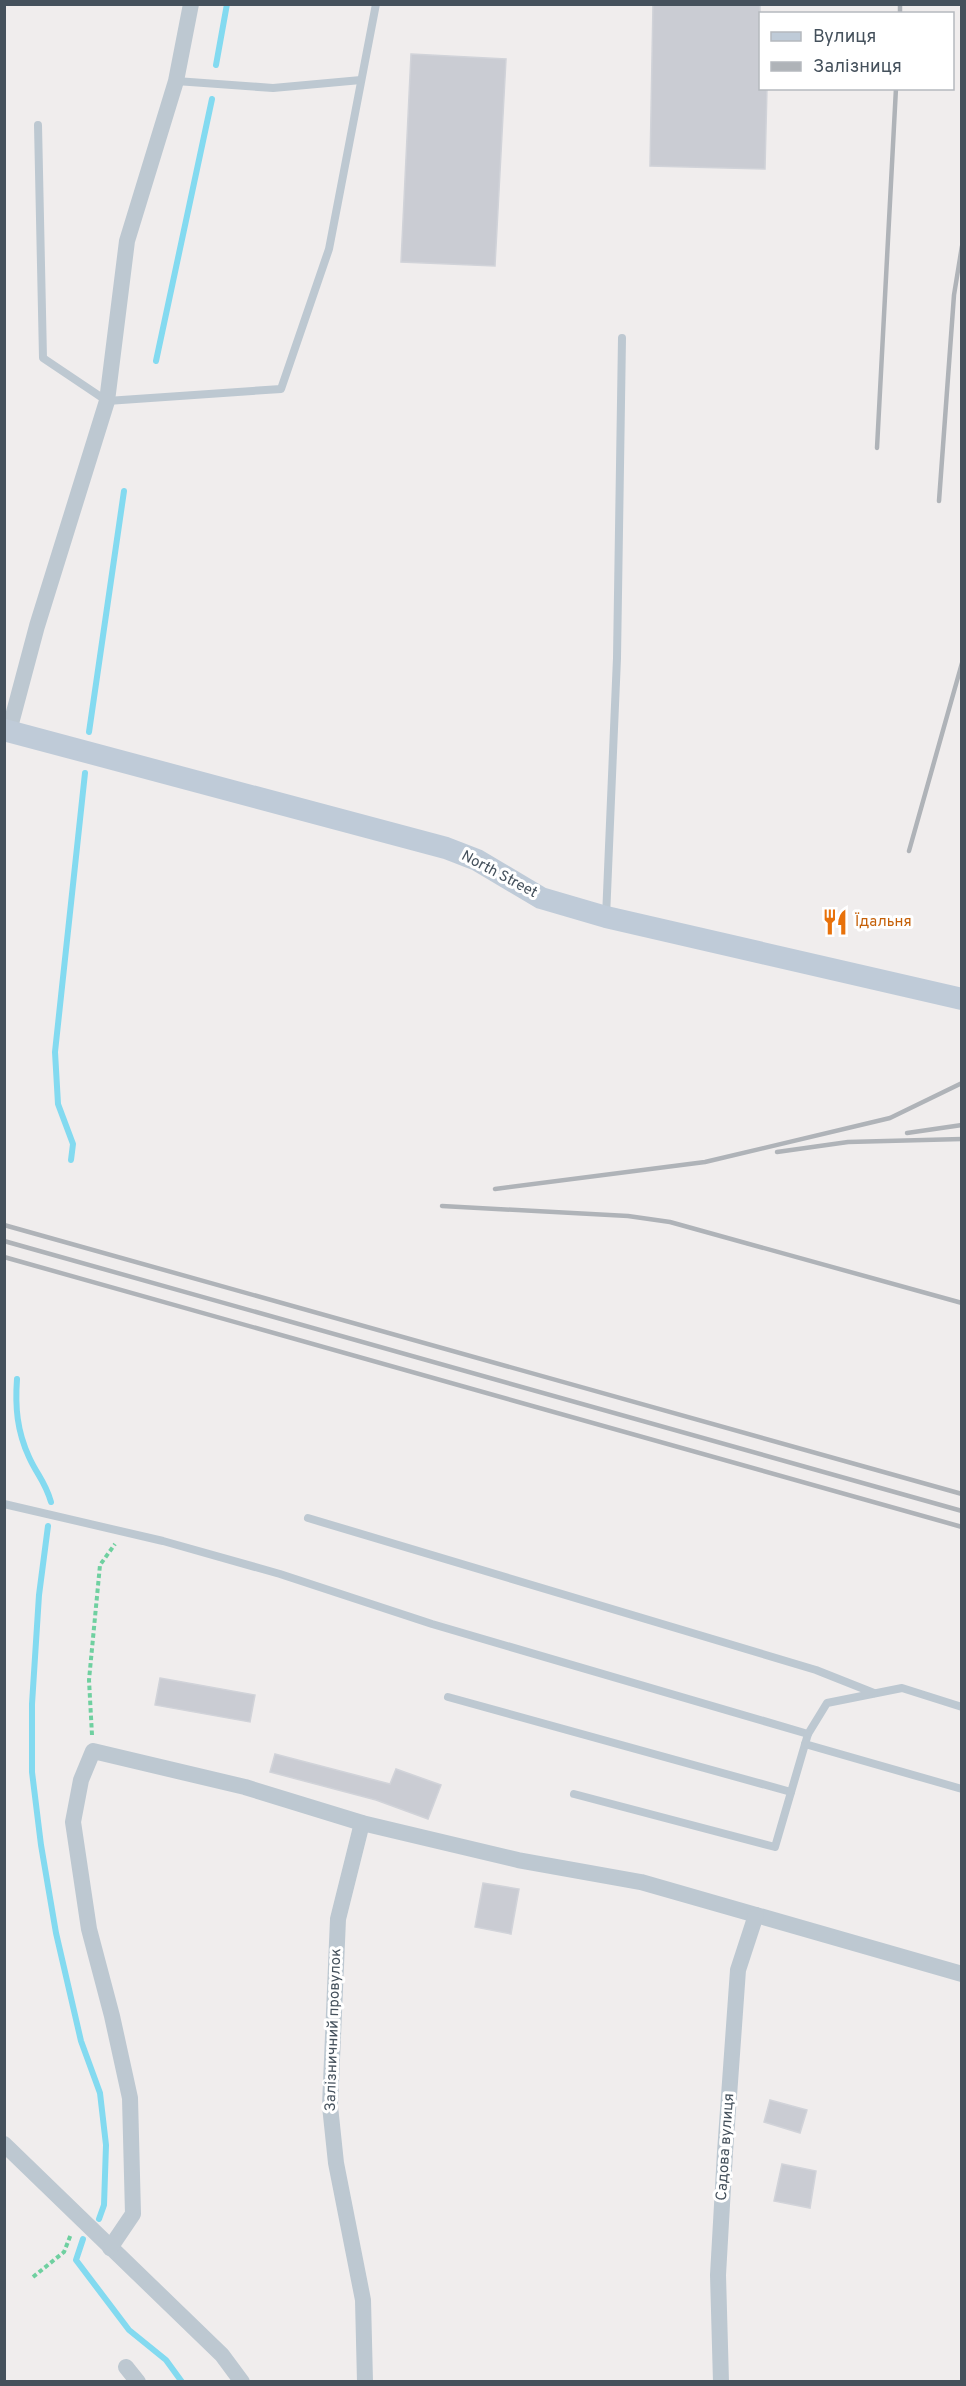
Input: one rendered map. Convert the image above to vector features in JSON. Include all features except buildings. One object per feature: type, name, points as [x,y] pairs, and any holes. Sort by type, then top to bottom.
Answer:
[{"type":"street","points":[[7,730],[107,401],[127,241],[176,81],[191,4]]},
{"type":"street","name":"North Street","points":[[7,730],[446,848],[477,860],[541,898],[606,918],[734,945],[962,999]]},
{"type":"street","points":[[110,2248],[133,2214],[130,2098],[89,1929],[73,1822],[81,1780],[93,1751],[245,1787],[362,1823],[518,1860],[641,1882],[962,1974]]},
{"type":"street","name":"Залізничний провулок","points":[[362,1823],[338,1919],[330,2106],[336,2163],[363,2300],[365,2382]]},
{"type":"street","name":"Садова вулиця","points":[[721,2382],[718,2275],[724,2151],[738,1970],[756,1915]]},
{"type":"street","points":[[4,2144],[222,2355],[242,2382]]},
{"type":"street","points":[[126,2367],[138,2382]]},
{"type":"lane","points":[[38,125],[43,358],[107,401],[281,389],[329,249],[376,4]]},
{"type":"lane","points":[[176,81],[273,88],[361,80]]},
{"type":"lane","points":[[606,918],[618,658],[622,339]]},
{"type":"lane","points":[[4,1504],[123,1532],[280,1574],[432,1624],[808,1734]]},
{"type":"lane","points":[[308,1518],[816,1670],[874,1693]]},
{"type":"lane","points":[[574,1794],[775,1847],[808,1734],[827,1703],[902,1688],[962,1707]]},
{"type":"lane","points":[[448,1697],[791,1792]]},
{"type":"lane","points":[[805,1744],[962,1789]]},
{"type":"path","points":[[93,1751],[89,1680],[100,1565],[123,1532]]},
{"type":"path","points":[[33,2277],[64,2252],[81,2220]]},
{"type":"waterway","points":[[216,65],[227,4]]},
{"type":"waterway","points":[[156,361],[212,99]]},
{"type":"waterway","points":[[89,732],[124,491]]},
{"type":"waterway","points":[[71,1160],[73,1144],[58,1104],[55,1052],[85,773]]},
{"type":"waterway","points":[[17,1379],[16,1399],[19,1428],[29,1457],[51,1502]]},
{"type":"waterway","points":[[48,1526],[39,1595],[32,1704],[32,1772],[41,1845],[56,1933],[81,2041],[100,2093],[106,2145],[104,2205],[99,2219]]},
{"type":"waterway","points":[[83,2239],[76,2260],[129,2330],[166,2360],[182,2382]]},
{"type":"railway","points":[[900,4],[900,12]]},
{"type":"railway","points":[[877,448],[896,90]]},
{"type":"railway","points":[[939,501],[954,295],[962,246]]},
{"type":"railway","points":[[909,851],[962,663]]},
{"type":"railway","points":[[495,1189],[705,1162],[890,1118],[962,1083]]},
{"type":"railway","points":[[907,1133],[962,1125]]},
{"type":"railway","points":[[777,1152],[848,1142],[962,1139]]},
{"type":"railway","points":[[442,1206],[628,1216],[670,1222],[962,1303]]},
{"type":"railway","points":[[4,1225],[962,1494]]},
{"type":"railway","points":[[4,1241],[962,1511]]},
{"type":"railway","points":[[4,1257],[962,1527]]},
{"type":"place","name":"Їдальня","points":[[835,922]]}]
